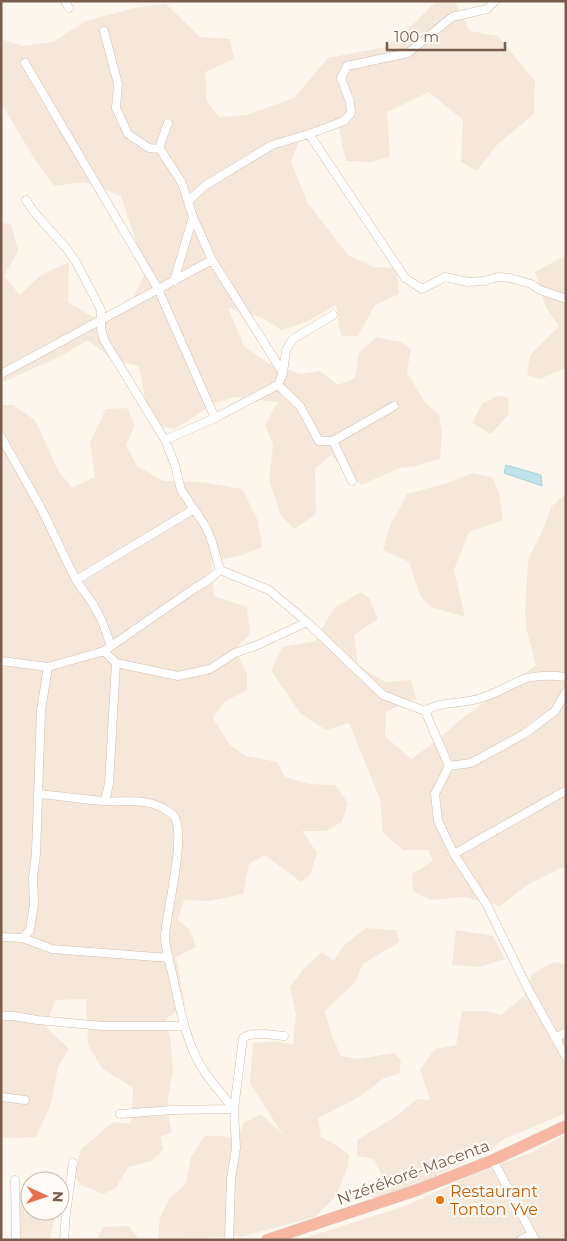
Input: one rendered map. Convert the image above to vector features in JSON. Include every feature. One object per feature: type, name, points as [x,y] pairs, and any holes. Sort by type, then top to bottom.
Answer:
[{"type":"highway","name":"N'zérékoré-Macenta","points":[[267,1240],[417,1190],[493,1160],[566,1126]]},
{"type":"street","points":[[188,201],[206,185],[272,145],[344,121],[351,113],[350,102],[341,78],[347,66],[408,53],[452,17],[487,8],[495,1]]},
{"type":"street","points":[[104,31],[118,84],[116,108],[128,134],[149,148],[160,149]]},
{"type":"street","points":[[25,64],[158,289],[215,418]]},
{"type":"street","points":[[168,123],[160,149],[182,183],[193,217],[212,260],[283,373]]},
{"type":"street","points":[[309,134],[405,278],[411,282],[422,289],[445,277],[468,282],[484,281],[498,277],[510,278],[531,284],[540,290],[566,299]]},
{"type":"street","points":[[26,200],[42,223],[68,249],[101,310],[101,328],[104,340],[165,440],[175,465],[181,490],[206,527],[220,570]]},
{"type":"street","points":[[174,281],[193,217]]},
{"type":"street","points":[[1,374],[212,260]]},
{"type":"street","points":[[165,440],[215,418],[278,385],[283,373],[286,350],[293,339],[333,315]]},
{"type":"street","points":[[278,385],[300,406],[319,440],[333,441],[394,406]]},
{"type":"street","points":[[1,437],[42,508],[76,580],[93,604],[102,621],[111,646]]},
{"type":"street","points":[[333,441],[352,480]]},
{"type":"street","points":[[76,580],[194,509]]},
{"type":"street","points":[[220,570],[269,590],[308,622],[383,695],[425,711],[450,766]]},
{"type":"street","points":[[1,661],[48,666],[104,652],[195,588],[210,580],[220,570]]},
{"type":"street","points":[[104,652],[116,664],[178,676],[210,670],[235,653],[308,622]]},
{"type":"street","points":[[105,801],[109,784],[116,664]]},
{"type":"street","points":[[23,938],[30,930],[34,904],[33,878],[36,854],[41,710],[48,666]]},
{"type":"street","points":[[425,711],[434,706],[468,702],[483,698],[524,679],[548,675],[566,676]]},
{"type":"street","points":[[450,766],[471,763],[524,734],[555,711],[566,692]]},
{"type":"street","points":[[450,766],[435,794],[438,821],[454,854],[487,905],[527,986],[566,1057]]},
{"type":"street","points":[[454,854],[563,792]]},
{"type":"street","points":[[38,794],[105,801],[132,800],[152,803],[174,815],[178,826],[178,852],[165,938],[169,958],[184,1026],[197,1058],[214,1085],[234,1109]]},
{"type":"street","points":[[1,937],[23,938],[52,949],[169,958]]},
{"type":"street","points":[[1,1016],[103,1026],[184,1026]]},
{"type":"street","points":[[556,1038],[566,1032]]},
{"type":"street","points":[[229,1240],[231,1179],[236,1148],[234,1109],[243,1038],[255,1034],[284,1036]]},
{"type":"street","points":[[1,1097],[25,1100]]},
{"type":"street","points":[[120,1114],[172,1110],[234,1109]]},
{"type":"street","points":[[493,1160],[534,1237],[521,1240]]},
{"type":"street","points":[[64,1240],[73,1163]]},
{"type":"street","points":[[15,1180],[16,1240]]},
{"type":"shaded area","points":[[436,1],[455,2],[470,31],[498,36],[535,81],[534,114],[497,145],[477,171],[461,162],[463,120],[429,92],[387,112],[390,157],[371,162],[346,161],[338,124],[303,132],[291,161],[307,202],[348,255],[374,267],[396,268],[399,294],[375,305],[358,336],[341,336],[336,305],[306,322],[282,330],[262,318],[228,308],[244,346],[268,363],[301,374],[320,371],[338,385],[355,378],[359,353],[376,337],[401,342],[411,349],[407,372],[424,401],[439,415],[442,433],[440,459],[400,468],[361,485],[331,455],[315,469],[316,514],[294,529],[281,515],[269,481],[273,445],[265,425],[278,402],[235,397],[215,403],[175,429],[150,424],[139,366],[113,360],[88,340],[63,355],[3,382],[1,381],[1,223],[11,224],[18,251],[4,276],[20,295],[41,275],[69,262],[68,302],[93,317],[129,306],[146,272],[121,196],[85,182],[54,186],[34,158],[1,103],[1,39],[23,46],[53,42],[86,21],[134,8],[166,4],[200,37],[230,39],[234,59],[205,72],[207,101],[219,117],[246,115],[294,98],[328,58],[385,47],[417,21]]},
{"type":"shaded area","points":[[566,255],[566,368],[540,379],[527,375],[530,355],[559,326],[546,308],[535,272]]},
{"type":"shaded area","points":[[497,396],[508,397],[509,414],[491,434],[472,423],[482,404]]},
{"type":"shaded area","points":[[1,405],[13,405],[35,420],[58,470],[72,488],[95,477],[90,442],[106,409],[127,408],[135,425],[126,445],[137,466],[163,481],[202,482],[242,489],[258,521],[262,547],[239,556],[211,562],[214,596],[247,607],[250,634],[235,649],[247,674],[247,690],[224,702],[213,718],[229,744],[246,756],[277,762],[285,777],[309,784],[335,785],[348,803],[342,822],[326,831],[302,831],[317,853],[310,875],[301,882],[265,855],[249,864],[243,894],[210,901],[184,900],[178,920],[190,930],[196,947],[176,957],[185,1005],[166,1019],[171,1043],[173,1071],[168,1097],[169,1119],[172,1132],[160,1137],[163,1149],[152,1161],[128,1167],[116,1188],[103,1194],[81,1185],[74,1176],[81,1149],[113,1122],[131,1124],[133,1088],[102,1068],[88,1045],[86,999],[56,1000],[45,1026],[69,1049],[58,1067],[51,1104],[36,1137],[1,1137]]},
{"type":"shaded area","points":[[472,473],[492,477],[499,492],[503,520],[469,532],[454,570],[465,617],[431,607],[421,597],[409,562],[383,550],[390,526],[407,494],[451,482]]},
{"type":"shaded area","points":[[566,495],[566,867],[527,885],[500,906],[464,897],[431,900],[413,891],[412,874],[433,861],[428,850],[403,850],[383,833],[380,799],[349,723],[326,730],[301,714],[271,671],[282,647],[315,641],[334,608],[361,592],[369,598],[378,619],[354,635],[358,665],[385,682],[411,680],[416,698],[386,712],[385,736],[411,759],[434,743],[460,720],[536,665],[527,632],[525,612],[528,560],[544,527],[551,507]]},
{"type":"shaded area","points":[[366,928],[396,930],[399,942],[363,964],[355,982],[325,1011],[331,1034],[341,1056],[358,1059],[394,1053],[401,1061],[399,1074],[384,1078],[359,1097],[318,1118],[321,1137],[338,1146],[349,1155],[348,1166],[336,1196],[315,1217],[244,1236],[158,1240],[160,1217],[170,1198],[186,1183],[191,1157],[204,1136],[238,1139],[243,1123],[261,1114],[283,1135],[250,1083],[253,1043],[275,1041],[293,1045],[296,1014],[290,987],[304,968],[322,952],[334,961],[344,945]]},
{"type":"shaded area","points":[[456,930],[493,936],[505,959],[480,967],[452,965]]},
{"type":"shaded area","points":[[553,962],[566,964],[566,1113],[502,1140],[485,1155],[476,1157],[430,1179],[373,1199],[368,1192],[382,1176],[374,1159],[357,1156],[357,1140],[395,1117],[417,1099],[430,1100],[420,1070],[435,1049],[456,1045],[462,1011],[484,1011],[501,1015],[524,996],[532,974]]},
{"type":"shaded area","points":[[566,1134],[566,1240],[298,1240],[408,1205],[469,1176],[532,1152]]},
{"type":"shaded area","points":[[20,1193],[20,1221],[54,1221],[51,1240],[17,1240],[13,1194]]},
{"type":"shaded area","points":[[129,1226],[138,1240],[97,1240],[103,1227]]},
{"type":"water","points":[[506,465],[541,475],[542,486],[504,473]]},
{"type":"place","name":"Restaurant Tonton Yve","points":[[440,1200]]}]
